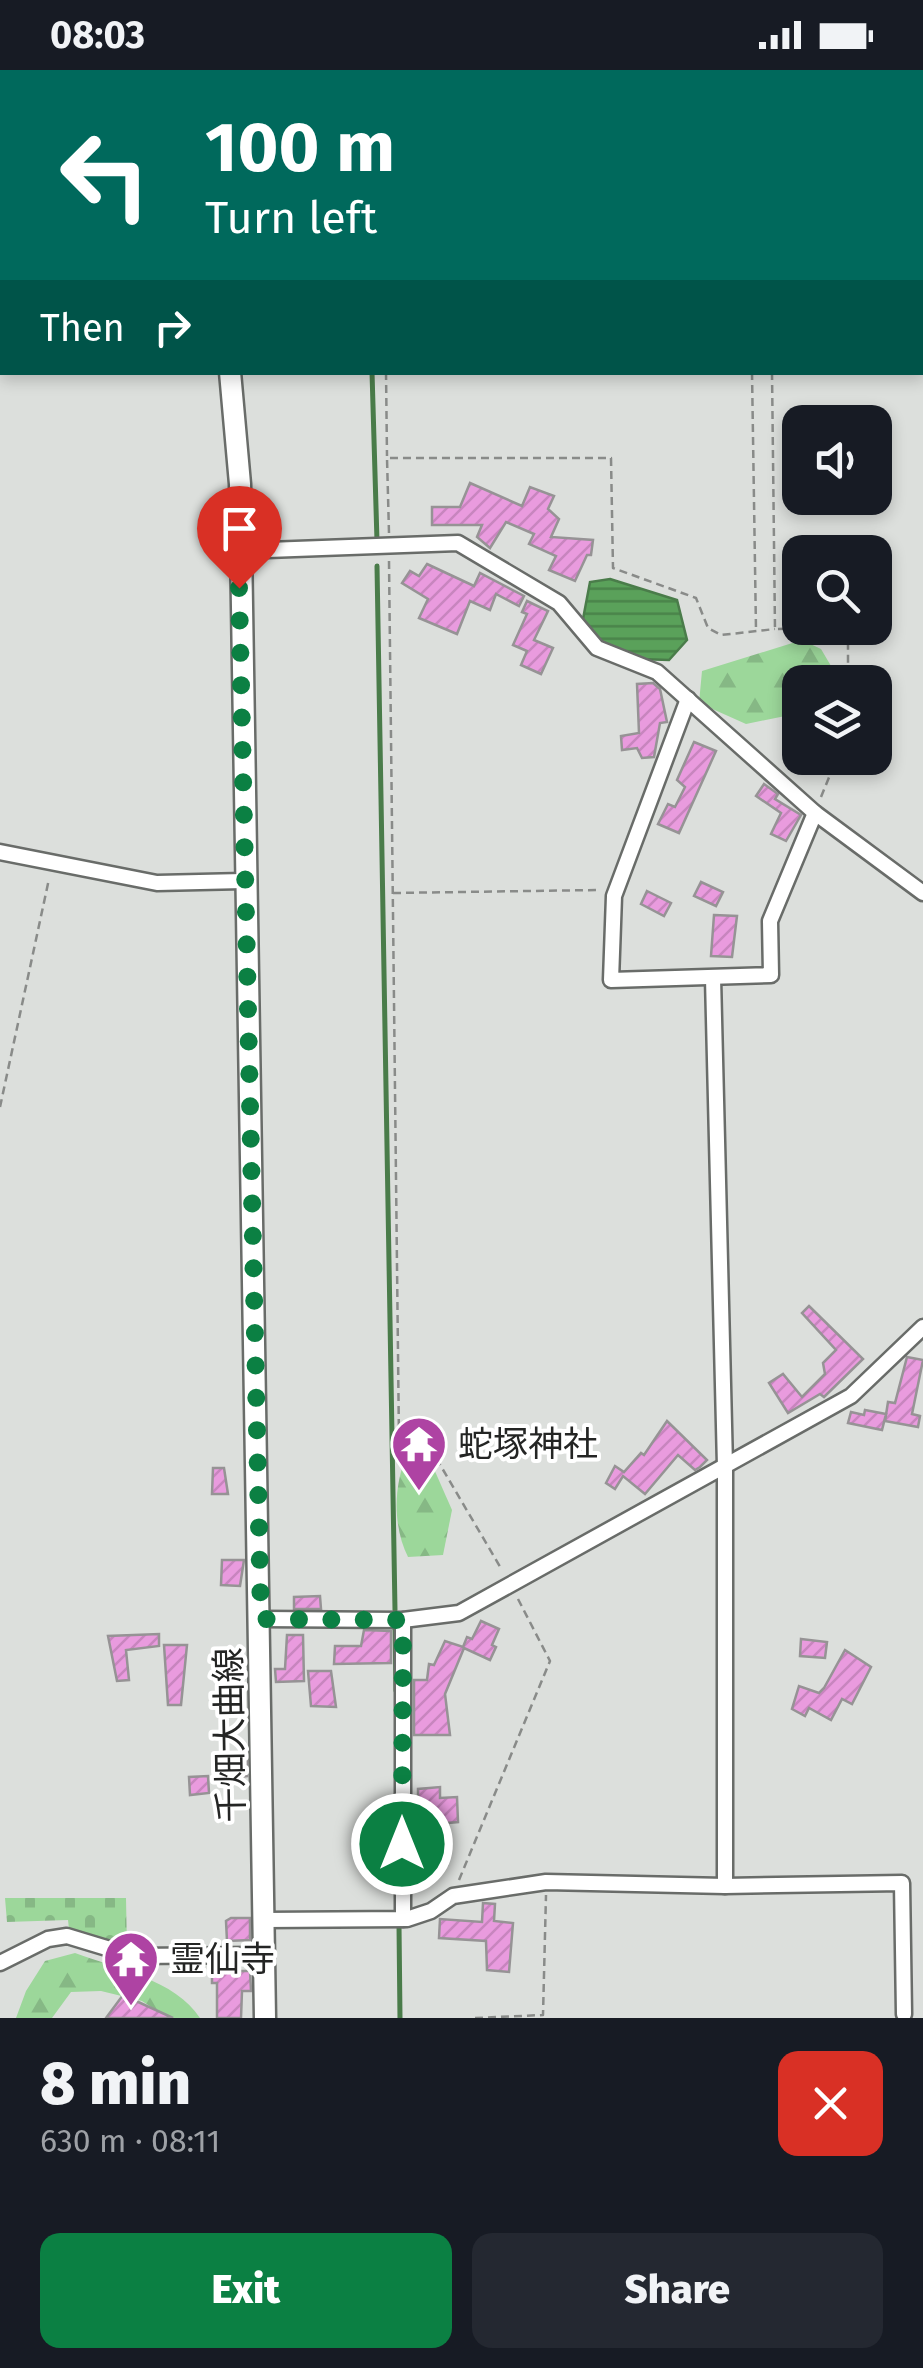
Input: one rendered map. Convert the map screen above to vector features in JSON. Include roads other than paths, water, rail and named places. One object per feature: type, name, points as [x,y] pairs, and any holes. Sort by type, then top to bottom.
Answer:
[{"type":"main road","name":"千畑大曲線","points":[[230,375],[240,484],[243,880],[261,1619],[265,2018]]},
{"type":"street","points":[[239,551],[458,543],[559,603],[597,648],[657,672],[815,813],[923,893]]},
{"type":"street","points":[[688,699],[614,896],[611,980],[771,975],[770,921],[815,813]]},
{"type":"street","points":[[0,852],[157,883],[243,880]]},
{"type":"street","points":[[713,978],[724,1466],[725,1886]]},
{"type":"street","points":[[261,1619],[403,1620],[459,1613],[851,1396],[923,1327]]},
{"type":"street","points":[[402,1919],[403,1620]]},
{"type":"street","points":[[264,1920],[402,1919],[432,1911],[453,1896],[546,1882],[725,1886],[902,1883],[904,2014]]},
{"type":"street","points":[[0,1963],[48,1939],[66,1936],[133,1956],[264,1956]]},
{"type":"waterway","points":[[372,375],[377,541]]},
{"type":"waterway","points":[[377,566],[395,1610]]},
{"type":"waterway","points":[[395,1625],[396,1691]]},
{"type":"waterway","points":[[399,1925],[400,2018]]},
{"type":"place","name":"蛇塚神社","points":[[419,1493]]},
{"type":"place","name":"霊仙寺","points":[[131,2008]]}]
